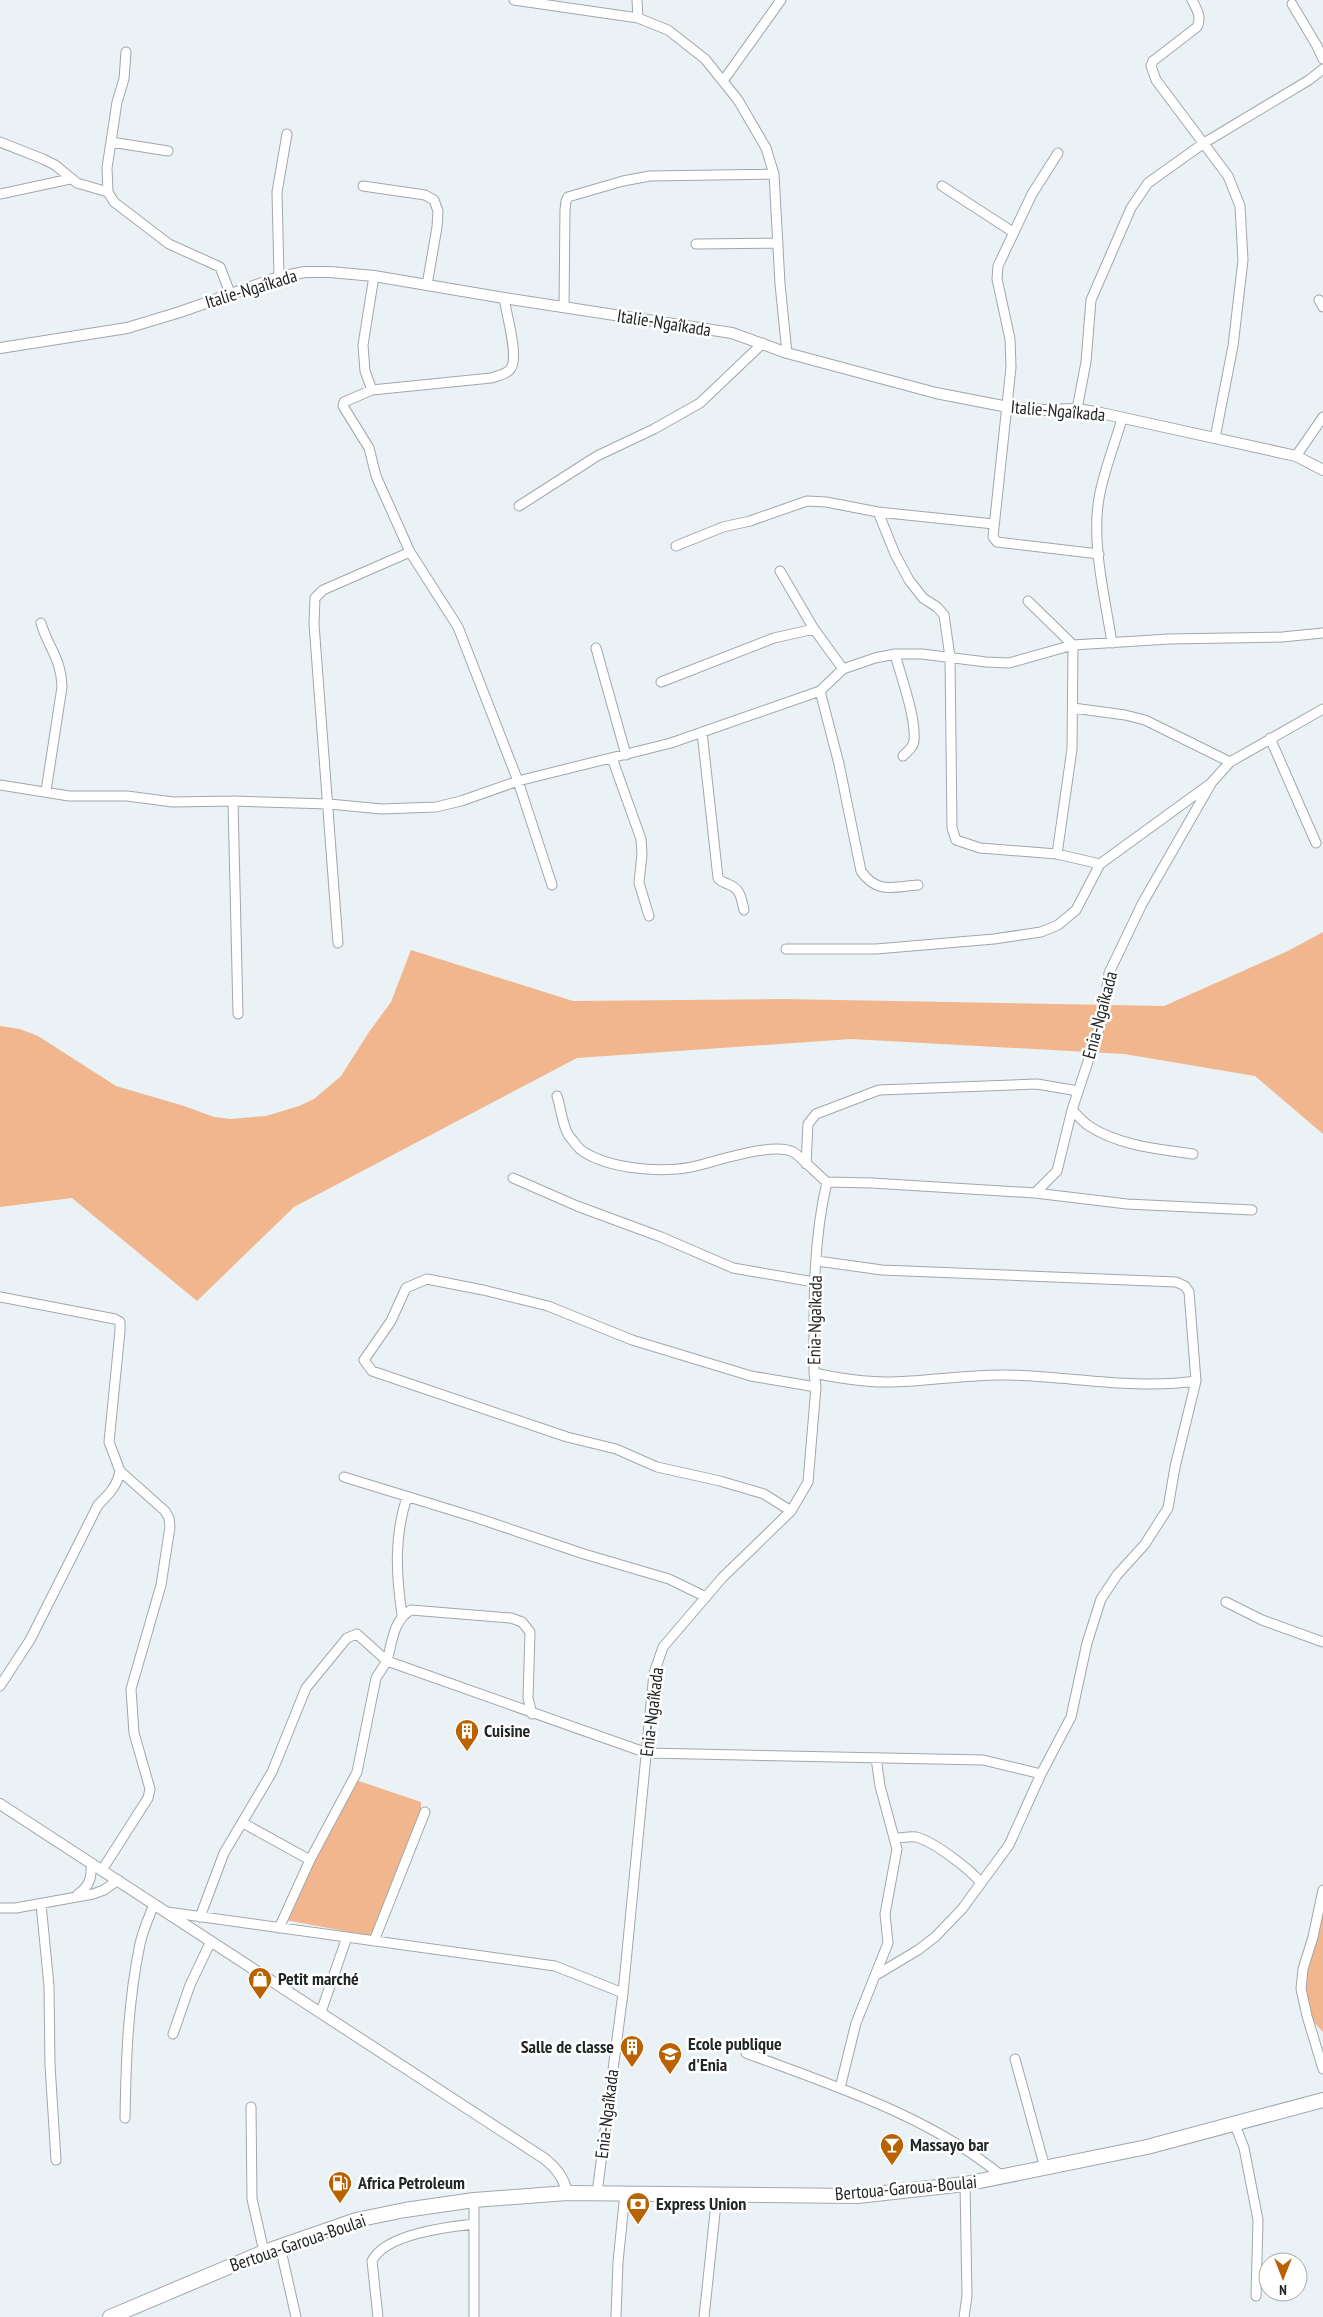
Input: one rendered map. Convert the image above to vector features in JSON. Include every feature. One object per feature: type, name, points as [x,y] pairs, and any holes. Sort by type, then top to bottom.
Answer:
[{"type":"highway","name":"Bertoua-Garoua-Boulai","points":[[112,2317],[264,2252],[356,2220],[474,2200],[567,2193],[858,2196],[965,2184],[1003,2178],[1147,2147],[1323,2100]]},
{"type":"street","points":[[514,0],[638,18],[668,30],[705,59],[738,100],[766,148],[774,174],[780,284],[787,352]]},
{"type":"street","points":[[637,0],[638,18]]},
{"type":"street","points":[[723,81],[780,0]]},
{"type":"street","points":[[1192,0],[1199,14],[1200,22],[1197,27],[1153,61],[1151,66],[1156,80],[1228,176],[1240,206],[1243,260],[1233,346],[1215,438]]},
{"type":"street","points":[[1292,4],[1318,46],[1323,59]]},
{"type":"street","points":[[126,52],[124,78],[117,102],[107,168],[108,192],[114,202],[169,244],[220,267],[230,293]]},
{"type":"street","points":[[1077,409],[1086,362],[1091,300],[1131,208],[1148,183],[1204,143],[1309,80],[1323,68]]},
{"type":"street","points":[[279,276],[277,192],[288,134]]},
{"type":"street","points":[[0,142],[43,159],[77,183],[108,192]]},
{"type":"street","points":[[111,142],[168,152]]},
{"type":"street","points":[[1058,153],[1032,194],[998,266],[997,279],[1010,339],[1012,367],[994,538],[997,542],[1099,554]]},
{"type":"street","points":[[564,306],[565,210],[568,197],[623,181],[650,176],[774,174]]},
{"type":"street","points":[[0,194],[70,179]]},
{"type":"street","points":[[363,186],[425,195],[434,200],[438,210],[437,227],[427,284]]},
{"type":"street","points":[[942,186],[970,206],[1013,232]]},
{"type":"street","points":[[696,244],[778,243]]},
{"type":"street","name":"Italie-Ngaîkada","points":[[0,348],[127,328],[180,312],[279,276],[304,272],[374,276],[732,333],[787,352],[936,393],[1008,408],[1077,409],[1296,456],[1323,470]]},
{"type":"street","points":[[372,390],[365,371],[363,345],[374,276]]},
{"type":"street","points":[[504,298],[514,354],[512,367],[507,372],[491,378],[372,390],[344,402],[343,406],[369,448],[376,476],[410,552],[458,627],[518,781],[552,885]]},
{"type":"street","points":[[519,506],[597,456],[654,430],[700,403],[763,343]]},
{"type":"street","points":[[1296,456],[1323,417]]},
{"type":"street","points":[[1112,643],[1099,554],[1100,494],[1122,419]]},
{"type":"street","points":[[676,546],[723,527],[750,521],[807,501],[826,502],[878,512],[994,524]]},
{"type":"street","points":[[878,512],[895,554],[910,580],[924,598],[937,607],[944,615],[950,657],[952,828],[956,840],[980,848],[1057,854],[1100,864]]},
{"type":"street","points":[[338,943],[314,624],[315,598],[323,590],[410,552]]},
{"type":"street","points":[[780,570],[814,628],[843,669]]},
{"type":"street","points":[[1028,601],[1073,645],[1072,750],[1057,854]]},
{"type":"street","points":[[41,623],[44,634],[56,653],[62,680],[46,791]]},
{"type":"street","points":[[661,682],[774,638],[814,628]]},
{"type":"street","points":[[0,785],[69,796],[127,796],[173,802],[233,801],[329,804],[382,809],[436,807],[461,801],[518,781],[672,743],[820,691],[843,669],[875,658],[895,654],[922,654],[986,662],[1009,662],[1073,645],[1169,639],[1282,638],[1323,633]]},
{"type":"street","points":[[596,648],[626,755]]},
{"type":"street","points":[[895,654],[911,719],[914,740],[912,747],[903,756]]},
{"type":"street","points":[[820,691],[839,764],[861,871],[869,882],[879,888],[918,885]]},
{"type":"street","points":[[1072,708],[1126,715],[1145,720],[1230,762]]},
{"type":"street","name":"Enia-Ngaîkada","points":[[1035,1193],[1056,1171],[1072,1110],[1102,1019],[1109,973],[1142,904],[1212,782],[1230,762],[1323,709]]},
{"type":"street","points":[[702,732],[718,878],[721,882],[735,887],[740,893],[744,910]]},
{"type":"street","points":[[1270,738],[1316,843]]},
{"type":"street","points":[[612,758],[641,839],[642,854],[639,883],[649,916]]},
{"type":"street","points":[[786,949],[876,949],[994,939],[1042,932],[1058,926],[1076,910],[1100,864],[1212,782]]},
{"type":"street","points":[[233,801],[238,1014]]},
{"type":"street","points":[[806,1164],[808,1124],[816,1114],[880,1090],[1037,1084],[1078,1091]]},
{"type":"street","points":[[557,1096],[568,1134],[580,1150],[601,1160],[617,1164],[666,1169],[697,1166],[736,1155],[778,1149],[793,1152],[827,1182],[1035,1193],[1127,1204],[1252,1210]]},
{"type":"street","points":[[1072,1110],[1089,1126],[1116,1138],[1144,1147],[1193,1154]]},
{"type":"street","points":[[512,1178],[577,1206],[661,1237],[734,1268],[814,1282]]},
{"type":"street","name":"Enia-Ngaîkada","points":[[597,2193],[623,1993],[654,1674],[663,1647],[722,1578],[791,1511],[808,1482],[816,1387],[814,1373],[814,1282],[819,1214],[827,1182]]},
{"type":"street","points":[[817,1261],[882,1270],[1176,1282],[1185,1286],[1189,1292],[1196,1381],[1175,1467],[1168,1508],[1145,1544],[1117,1575],[1102,1599],[1087,1643],[1071,1717],[1009,1845],[962,1909],[935,1937],[918,1950],[878,1974]]},
{"type":"street","points":[[791,1511],[764,1494],[720,1481],[657,1467],[616,1449],[567,1437],[372,1371],[364,1360],[391,1322],[406,1288],[427,1279],[548,1306],[632,1340],[751,1376],[816,1387]]},
{"type":"street","points":[[0,1297],[120,1322],[109,1442],[120,1472],[165,1511],[169,1518],[170,1527],[161,1585],[130,1689],[134,1733],[150,1789],[148,1798],[102,1870]]},
{"type":"street","points":[[814,1373],[845,1380],[886,1382],[1004,1374],[1168,1385],[1196,1381]]},
{"type":"street","points":[[0,1686],[30,1640],[98,1505],[118,1481],[120,1472]]},
{"type":"street","points":[[344,1477],[584,1554],[669,1579],[706,1596]]},
{"type":"street","points":[[402,1615],[397,1581],[396,1551],[401,1515],[407,1497]]},
{"type":"street","points":[[1226,1602],[1262,1620],[1323,1642]]},
{"type":"street","points":[[279,1928],[310,1860],[357,1772],[376,1678],[387,1662],[397,1622],[402,1615],[411,1610],[418,1609],[511,1618],[522,1622],[530,1632],[528,1698],[532,1714]]},
{"type":"street","points":[[200,1917],[224,1853],[244,1823],[272,1772],[306,1688],[347,1638],[357,1634],[387,1662],[432,1675],[532,1714],[646,1753],[983,1760],[1042,1774]]},
{"type":"street","points":[[840,2088],[856,2022],[878,1974],[888,1943],[885,1914],[896,1864],[897,1849],[896,1838],[887,1814],[876,1758]]},
{"type":"street","points":[[0,1804],[545,2159],[562,2177],[567,2193]]},
{"type":"street","points":[[374,1941],[425,1812]]},
{"type":"street","points":[[244,1823],[310,1860]]},
{"type":"street","points":[[896,1838],[916,1837],[939,1848],[972,1871],[982,1882]]},
{"type":"street","points":[[76,1896],[87,1889],[90,1882],[91,1863]]},
{"type":"street","points":[[0,1908],[42,1904],[93,1894],[104,1890],[118,1880]]},
{"type":"street","points":[[1323,1890],[1304,1969],[1302,1989],[1307,2016],[1323,2069]]},
{"type":"street","points":[[42,1904],[49,1986],[50,2065],[55,2116],[56,2160]]},
{"type":"street","points":[[125,2118],[126,2057],[132,1995],[140,1942],[154,1904]]},
{"type":"street","points":[[167,1912],[555,1966],[623,1993]]},
{"type":"street","points":[[321,2012],[348,1937]]},
{"type":"street","points":[[172,2034],[190,1985],[211,1941]]},
{"type":"street","points":[[746,2053],[840,2088],[927,2127],[978,2156],[1003,2178]]},
{"type":"street","points":[[1014,2059],[1045,2168]]},
{"type":"street","points":[[251,2107],[252,2199],[264,2252]]},
{"type":"street","points":[[1235,2125],[1244,2148],[1258,2220],[1256,2296]]},
{"type":"street","points":[[964,2317],[967,2296],[965,2184]]},
{"type":"street","points":[[616,2317],[618,2262],[625,2193]]},
{"type":"street","points":[[704,2317],[717,2194]]},
{"type":"street","points":[[474,2200],[474,2317]]},
{"type":"street","points":[[378,2317],[372,2261],[375,2256],[385,2248],[427,2230],[474,2224]]},
{"type":"street","points":[[280,2246],[296,2317]]},
{"type":"shaded area","points":[[1323,932],[1323,1134],[1255,1076],[1124,1054],[851,1039],[577,1058],[294,1207],[197,1301],[72,1198],[0,1207],[0,1026],[20,1029],[38,1036],[116,1086],[214,1117],[231,1119],[266,1116],[299,1106],[314,1099],[341,1076],[391,1002],[411,950],[573,1001],[783,999],[1164,1006],[1288,951]]},
{"type":"shaded area","points":[[353,1779],[421,1802],[421,1827],[377,1937],[285,1920]]},
{"type":"shaded area","points":[[1323,1885],[1323,2032],[1311,2019],[1303,1988],[1312,1953]]},
{"type":"place","name":"Cuisine","points":[[467,1752]]},
{"type":"place","name":"Petit marché","points":[[260,2000]]},
{"type":"place","name":"Salle de classe","points":[[632,2068]]},
{"type":"place","name":"Ecole publique d'Enia","points":[[670,2075]]},
{"type":"place","name":"Massayo bar","points":[[892,2166]]},
{"type":"place","name":"Africa Petroleum","points":[[340,2204]]},
{"type":"place","name":"Express Union","points":[[638,2225]]}]
